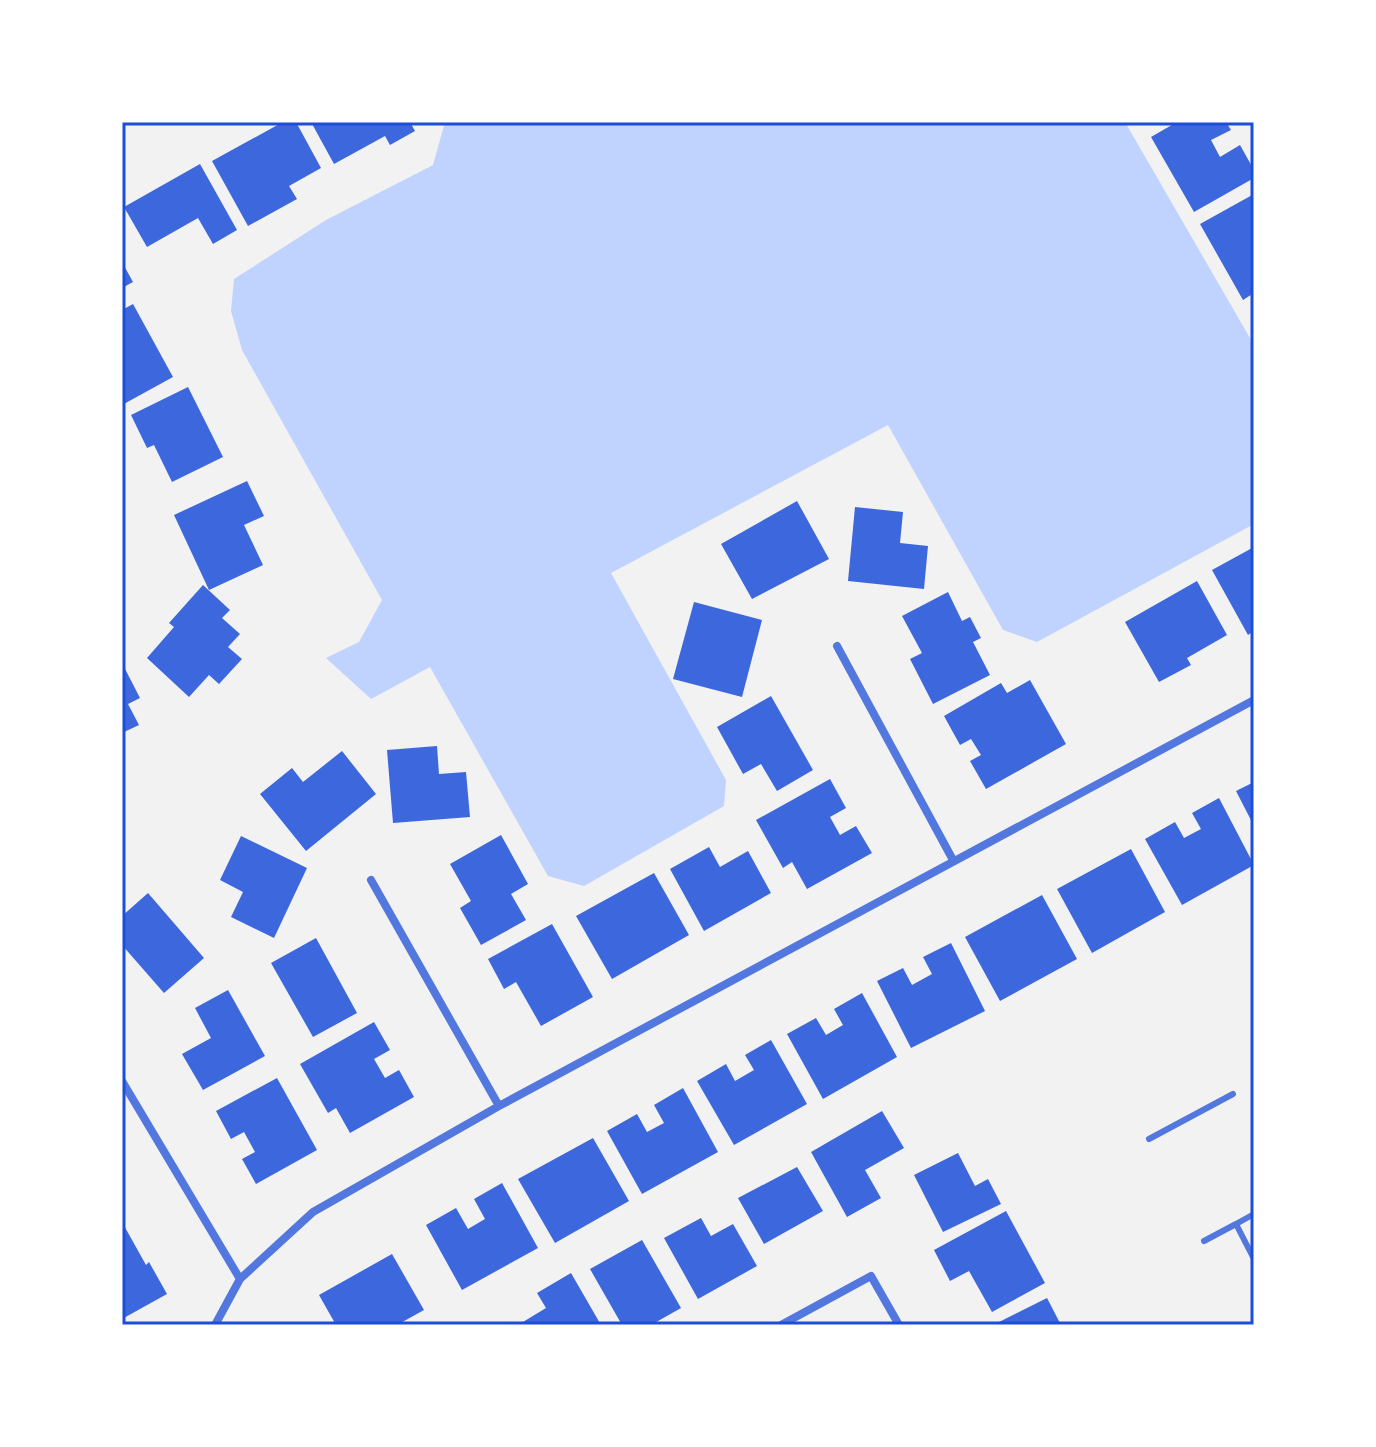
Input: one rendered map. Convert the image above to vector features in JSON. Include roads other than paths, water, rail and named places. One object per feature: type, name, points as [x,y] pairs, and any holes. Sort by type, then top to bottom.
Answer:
[{"type":"street","points":[[837,646],[953,860]]},
{"type":"street","points":[[215,1325],[240,1279],[313,1212],[499,1106],[1254,700]]},
{"type":"street","points":[[371,880],[499,1106]]},
{"type":"street","points":[[122,1081],[240,1279]]},
{"type":"street","points":[[781,1325],[871,1276],[899,1325]]},
{"type":"lane","points":[[1149,1139],[1233,1094]]},
{"type":"lane","points":[[1204,1241],[1254,1214]]},
{"type":"lane","points":[[1236,1224],[1254,1259]]},
{"type":"water","points":[[445,122],[1125,122],[1254,345],[1254,524],[1037,642],[1003,630],[888,425],[611,573],[726,780],[724,806],[584,886],[548,876],[430,667],[371,699],[326,658],[359,642],[382,600],[242,350],[231,311],[234,279],[326,220],[433,165]]}]
